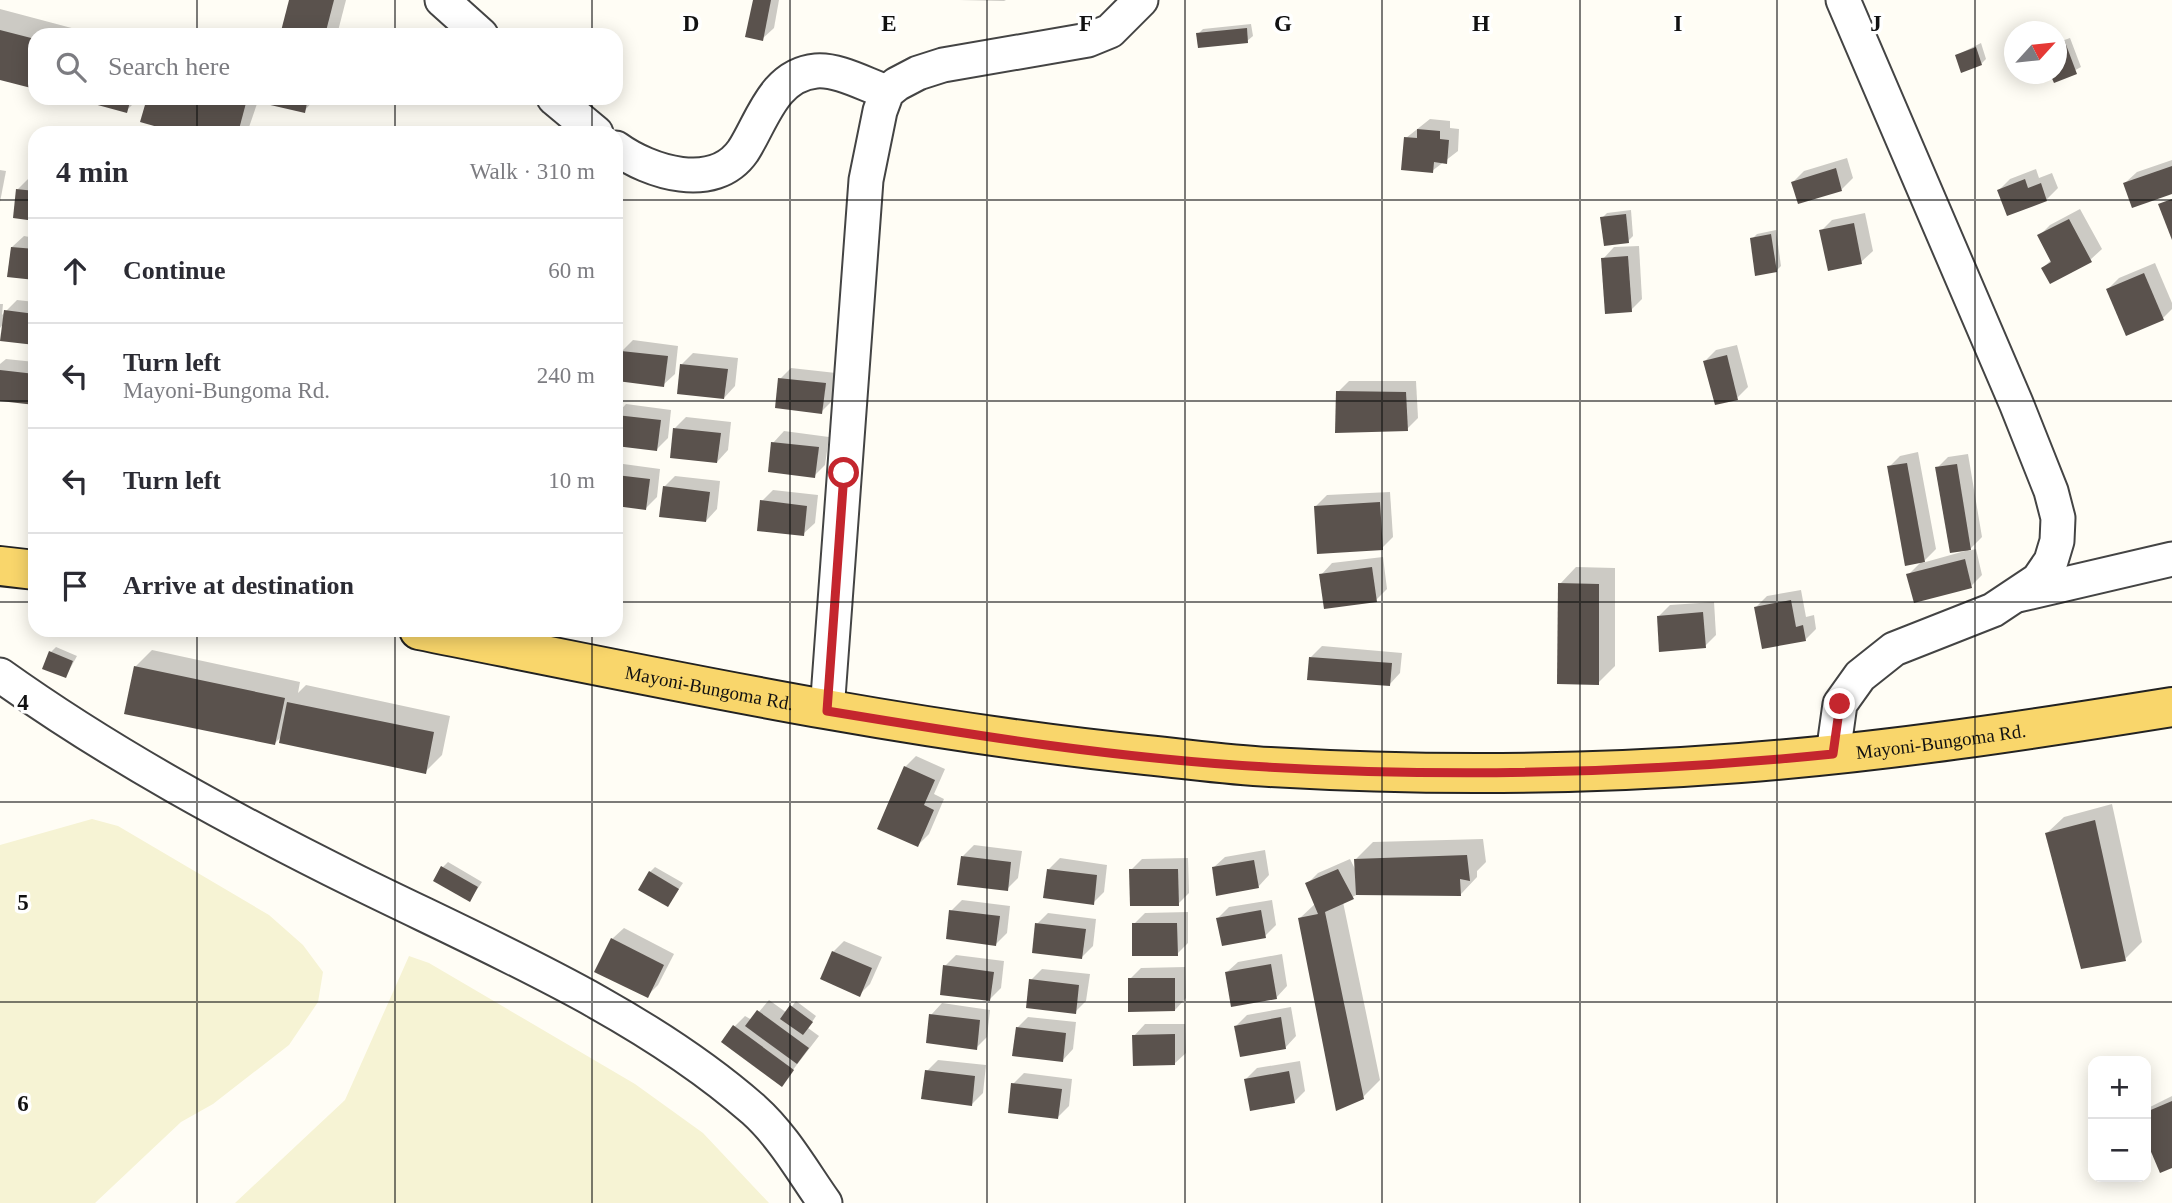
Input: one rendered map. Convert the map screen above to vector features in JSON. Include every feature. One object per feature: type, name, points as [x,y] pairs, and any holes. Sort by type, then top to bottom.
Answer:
[{"type":"main road","points":[[0,566],[28,569]]},
{"type":"main road","name":"Mayoni-Bungoma Rd.","points":[[454,637],[827,711],[1080,748],[1266,767],[1535,771],[1739,763],[1939,742],[2172,707]]},
{"type":"street","points":[[442,0],[473,28]]},
{"type":"street","points":[[827,711],[866,180],[880,111],[887,92],[918,73],[943,65],[1088,40],[1110,31],[1141,0]]},
{"type":"street","points":[[1833,754],[1840,704],[1875,662],[1894,649],[1993,610],[2018,596],[2038,580],[2051,561],[2057,541],[2058,518],[2051,491],[1973,300],[1843,0]]},
{"type":"street","points":[[623,151],[664,171],[694,175],[708,173],[737,158],[767,104],[777,92],[803,75],[825,71],[887,92]]},
{"type":"street","points":[[562,105],[588,126]]},
{"type":"street","points":[[2018,596],[2172,559]]},
{"type":"street","points":[[0,676],[78,729],[238,821],[505,953],[634,1025],[702,1069],[756,1112],[790,1152],[825,1203]]},
{"type":"shaded area","points":[[92,819],[118,826],[269,915],[303,945],[323,972],[318,1002],[289,1045],[213,1104],[181,1122],[95,1203],[0,1203],[0,845]]},
{"type":"shaded area","points":[[409,956],[429,963],[635,1084],[703,1133],[769,1203],[235,1203],[345,1100]]},
{"type":"building","points":[[289,0],[334,0],[327,28],[282,28]]},
{"type":"building","points":[[753,0],[771,0],[763,41],[745,37]]},
{"type":"building","points":[[1247,28],[1248,43],[1198,48],[1196,33]]},
{"type":"building","points":[[0,30],[28,37],[28,87],[0,80]]},
{"type":"building","points":[[1976,47],[1982,65],[1961,73],[1955,55]]},
{"type":"building","points":[[2067,47],[2077,74],[2067,78]]},
{"type":"building","points":[[98,105],[129,105],[127,113]]},
{"type":"building","points":[[145,105],[245,105],[240,126],[154,126],[140,122]]},
{"type":"building","points":[[270,105],[307,105],[305,113]]},
{"type":"building","points":[[1417,129],[1440,131],[1440,139],[1449,140],[1447,164],[1434,162],[1433,173],[1401,170],[1404,137],[1417,138]]},
{"type":"building","points":[[2172,166],[2172,194],[2132,208],[2123,183]]},
{"type":"building","points":[[1836,168],[1842,191],[1798,204],[1791,182]]},
{"type":"building","points":[[2025,179],[2028,188],[2041,183],[2047,201],[2007,216],[1997,190]]},
{"type":"building","points":[[16,189],[28,190],[28,220],[13,218]]},
{"type":"building","points":[[2172,199],[2172,240],[2158,204]]},
{"type":"building","points":[[1626,214],[1629,243],[1604,246],[1600,217]]},
{"type":"building","points":[[2069,219],[2092,262],[2050,284],[2041,268],[2051,262],[2037,235]]},
{"type":"building","points":[[1854,223],[1862,264],[1828,271],[1819,230]]},
{"type":"building","points":[[1771,234],[1777,272],[1755,276],[1750,238]]},
{"type":"building","points":[[11,247],[28,248],[28,279],[7,277]]},
{"type":"building","points":[[1628,256],[1632,312],[1605,314],[1601,258]]},
{"type":"building","points":[[2144,273],[2164,320],[2126,336],[2106,289]]},
{"type":"building","points":[[4,310],[28,313],[28,344],[0,341]]},
{"type":"building","points":[[623,351],[668,356],[664,387],[623,382]]},
{"type":"building","points":[[1727,355],[1738,400],[1715,405],[1703,361]]},
{"type":"building","points":[[680,364],[728,369],[724,399],[677,394]]},
{"type":"building","points":[[0,370],[28,373],[28,404],[0,401]]},
{"type":"building","points":[[778,378],[826,383],[822,414],[775,408]]},
{"type":"building","points":[[1336,391],[1406,392],[1408,431],[1335,433]]},
{"type":"building","points":[[623,416],[661,420],[657,451],[623,447]]},
{"type":"building","points":[[673,428],[721,433],[717,463],[670,458]]},
{"type":"building","points":[[771,442],[819,447],[815,478],[768,472]]},
{"type":"building","points":[[1907,463],[1925,562],[1905,566],[1887,466]]},
{"type":"building","points":[[1957,464],[1971,550],[1950,553],[1935,467]]},
{"type":"building","points":[[623,476],[650,479],[646,510],[623,507]]},
{"type":"building","points":[[663,486],[710,492],[706,522],[659,517]]},
{"type":"building","points":[[760,500],[807,506],[804,536],[757,531]]},
{"type":"building","points":[[1380,502],[1383,550],[1317,554],[1314,506]]},
{"type":"building","points":[[1965,559],[1972,588],[1914,603],[1906,574]]},
{"type":"building","points":[[1372,567],[1377,602],[1324,609],[1319,574]]},
{"type":"building","points":[[1558,583],[1599,584],[1599,685],[1557,684]]},
{"type":"building","points":[[1791,600],[1796,627],[1803,625],[1806,641],[1762,649],[1754,607]]},
{"type":"building","points":[[1703,612],[1706,648],[1659,652],[1657,616]]},
{"type":"building","points":[[49,651],[73,661],[66,678],[42,669]]},
{"type":"building","points":[[1309,657],[1392,663],[1390,686],[1307,680]]},
{"type":"building","points":[[134,666],[285,698],[275,745],[124,714]]},
{"type":"building","points":[[287,702],[434,732],[426,774],[279,743]]},
{"type":"building","points":[[904,766],[935,780],[924,805],[934,810],[918,847],[877,829]]},
{"type":"building","points":[[2095,820],[2126,961],[2081,969],[2045,833]]},
{"type":"building","points":[[1467,855],[1470,881],[1460,879],[1461,896],[1356,895],[1354,859]]},
{"type":"building","points":[[961,856],[1011,862],[1008,891],[957,885]]},
{"type":"building","points":[[1254,860],[1259,888],[1216,896],[1212,867]]},
{"type":"building","points":[[441,866],[478,887],[470,902],[433,881]]},
{"type":"building","points":[[1047,869],[1097,875],[1094,905],[1043,898]]},
{"type":"building","points":[[1129,869],[1178,869],[1179,906],[1130,906]]},
{"type":"building","points":[[1338,869],[1354,899],[1325,912],[1364,1099],[1336,1111],[1298,918],[1318,914],[1305,883]]},
{"type":"building","points":[[649,871],[679,889],[668,907],[638,890]]},
{"type":"building","points":[[949,910],[1000,916],[996,946],[946,939]]},
{"type":"building","points":[[1261,910],[1266,938],[1222,946],[1216,918]]},
{"type":"building","points":[[1035,923],[1086,929],[1082,959],[1032,953]]},
{"type":"building","points":[[1132,923],[1177,923],[1178,956],[1132,956]]},
{"type":"building","points":[[611,938],[664,965],[648,998],[594,972]]},
{"type":"building","points":[[832,951],[872,968],[860,997],[820,979]]},
{"type":"building","points":[[1271,964],[1277,999],[1231,1007],[1225,972]]},
{"type":"building","points":[[943,965],[994,972],[990,1001],[940,995]]},
{"type":"building","points":[[1128,978],[1175,978],[1175,1011],[1128,1012]]},
{"type":"building","points":[[1029,979],[1079,985],[1076,1014],[1026,1008]]},
{"type":"building","points":[[790,1005],[813,1022],[803,1035],[780,1019]]},
{"type":"building","points":[[757,1010],[809,1048],[797,1064],[745,1026]]},
{"type":"building","points":[[929,1014],[980,1020],[977,1050],[926,1043]]},
{"type":"building","points":[[1281,1017],[1286,1049],[1240,1057],[1234,1026]]},
{"type":"building","points":[[733,1025],[794,1070],[782,1087],[721,1042]]},
{"type":"building","points":[[1016,1027],[1066,1033],[1063,1062],[1012,1056]]},
{"type":"building","points":[[1175,1034],[1175,1065],[1133,1066],[1132,1035]]},
{"type":"building","points":[[925,1070],[975,1076],[972,1106],[921,1099]]},
{"type":"building","points":[[1289,1071],[1295,1103],[1250,1111],[1244,1079]]},
{"type":"building","points":[[1011,1083],[1062,1089],[1058,1119],[1008,1113]]},
{"type":"building","points":[[2172,1101],[2172,1168],[2160,1173],[2151,1152],[2151,1110]]},
{"type":"route","points":[[844,473],[827,711],[945,731],[1266,767],[1380,771],[1535,771],[1739,763],[1833,754],[1836,717],[1840,704]]}]
